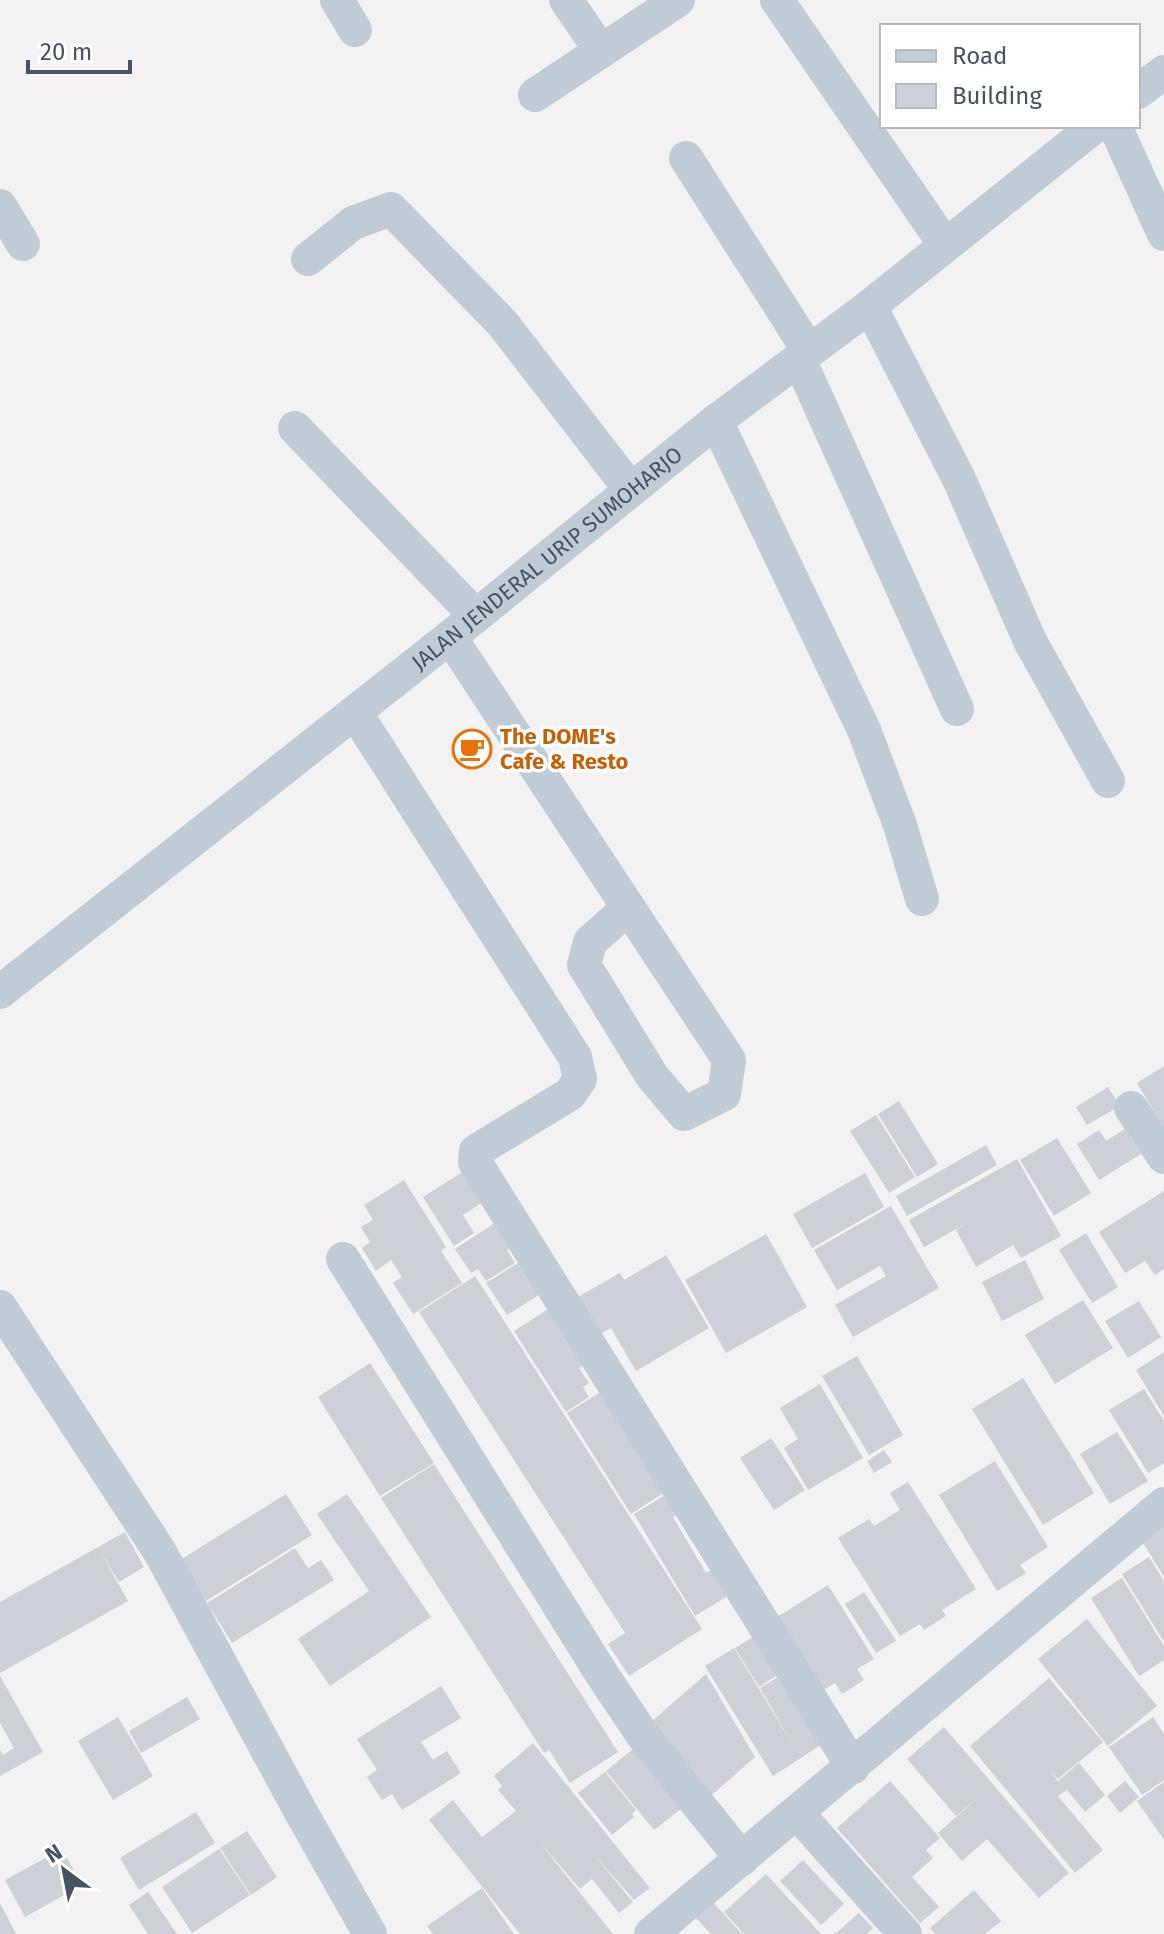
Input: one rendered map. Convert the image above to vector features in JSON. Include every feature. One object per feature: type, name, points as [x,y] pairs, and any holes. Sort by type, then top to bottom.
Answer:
[{"type":"street","points":[[337,0],[355,30]]},
{"type":"street","points":[[566,0],[601,51]]},
{"type":"street","points":[[535,95],[678,0]]},
{"type":"street","points":[[777,0],[945,245]]},
{"type":"street","points":[[1140,90],[1164,72]]},
{"type":"street","name":"JALAN JENDERAL URIP SUMOHARJO","points":[[0,992],[463,627],[716,421],[870,306],[1092,128]]},
{"type":"street","points":[[1116,128],[1164,234]]},
{"type":"street","points":[[686,158],[804,355],[957,709]]},
{"type":"street","points":[[0,206],[23,244]]},
{"type":"street","points":[[308,259],[353,223],[391,209],[503,324],[631,490]]},
{"type":"street","points":[[870,306],[959,479],[1030,641],[1108,781]]},
{"type":"street","points":[[716,421],[864,730],[900,825],[922,899]]},
{"type":"street","points":[[295,428],[463,627],[628,908],[729,1060],[724,1094],[684,1114],[652,1076],[584,965],[590,942],[628,908]]},
{"type":"street","points":[[355,712],[575,1057],[580,1079],[570,1094],[476,1151],[475,1162],[853,1767]]},
{"type":"street","points":[[1131,1108],[1164,1157]]},
{"type":"street","points":[[343,1259],[603,1676],[644,1737],[742,1859]]},
{"type":"street","points":[[0,1307],[160,1552],[370,1934]]},
{"type":"street","points":[[670,1928],[742,1859],[1164,1504]]},
{"type":"street","points":[[797,1813],[905,1934]]},
{"type":"building","points":[[1164,1066],[1164,1128],[1137,1083]]},
{"type":"building","points":[[1108,1087],[1120,1106],[1087,1125],[1076,1107]]},
{"type":"building","points":[[899,1101],[938,1164],[917,1177],[878,1114]]},
{"type":"building","points":[[876,1115],[915,1177],[889,1193],[850,1131]]},
{"type":"building","points":[[1125,1129],[1141,1154],[1099,1180],[1077,1144],[1099,1130],[1106,1141]]},
{"type":"building","points":[[1057,1138],[1091,1193],[1054,1216],[1020,1160]]},
{"type":"building","points":[[986,1145],[997,1165],[907,1216],[896,1196]]},
{"type":"building","points":[[1017,1159],[1061,1236],[1021,1258],[1013,1245],[976,1267],[956,1230],[967,1223],[924,1247],[909,1220]]},
{"type":"building","points":[[469,1168],[489,1198],[463,1215],[474,1233],[454,1246],[423,1197]]},
{"type":"building","points":[[865,1173],[884,1207],[812,1248],[793,1214]]},
{"type":"building","points":[[404,1180],[446,1247],[441,1251],[462,1283],[413,1314],[393,1283],[402,1277],[391,1260],[376,1271],[362,1248],[370,1242],[361,1227],[373,1220],[364,1205]]},
{"type":"building","points":[[1164,1191],[1164,1269],[1155,1275],[1145,1261],[1125,1273],[1099,1232]]},
{"type":"building","points":[[891,1206],[939,1288],[853,1337],[835,1305],[886,1276],[880,1266],[837,1290],[814,1250]]},
{"type":"building","points":[[501,1219],[518,1244],[507,1250],[515,1263],[486,1281],[478,1269],[471,1273],[455,1249]]},
{"type":"building","points":[[1086,1233],[1118,1287],[1092,1303],[1059,1250]]},
{"type":"building","points":[[766,1234],[807,1307],[726,1353],[685,1280]]},
{"type":"building","points":[[666,1255],[709,1328],[636,1371],[611,1328],[600,1334],[578,1297],[620,1273],[624,1280]]},
{"type":"building","points":[[526,1258],[547,1290],[507,1315],[486,1283]]},
{"type":"building","points":[[1025,1260],[1044,1299],[1002,1321],[982,1282]]},
{"type":"building","points":[[475,1276],[702,1629],[629,1676],[608,1644],[625,1633],[419,1312]]},
{"type":"building","points":[[1083,1300],[1113,1348],[1055,1384],[1025,1335]]},
{"type":"building","points":[[1139,1301],[1161,1337],[1128,1358],[1105,1321]]},
{"type":"building","points":[[556,1304],[592,1360],[579,1368],[589,1383],[583,1387],[589,1397],[566,1412],[514,1331]]},
{"type":"building","points":[[1164,1352],[1164,1416],[1136,1370]]},
{"type":"building","points":[[857,1356],[903,1435],[869,1455],[822,1376]]},
{"type":"building","points":[[370,1363],[434,1463],[380,1496],[318,1397]]},
{"type":"building","points":[[1023,1378],[1094,1493],[1043,1525],[972,1409]]},
{"type":"building","points":[[820,1384],[863,1458],[808,1490],[784,1448],[798,1439],[780,1408]]},
{"type":"building","points":[[607,1388],[671,1488],[631,1514],[567,1413]]},
{"type":"building","points":[[1144,1389],[1164,1421],[1164,1463],[1148,1473],[1109,1410]]},
{"type":"building","points":[[1117,1432],[1148,1481],[1110,1504],[1080,1454]]},
{"type":"building","points":[[771,1438],[805,1490],[774,1510],[740,1458]]},
{"type":"building","points":[[884,1450],[892,1462],[874,1473],[867,1461]]},
{"type":"building","points":[[995,1461],[1048,1547],[1020,1565],[1026,1573],[997,1591],[939,1495]]},
{"type":"building","points":[[434,1464],[618,1752],[570,1783],[549,1750],[544,1753],[381,1498]]},
{"type":"building","points":[[908,1482],[976,1589],[942,1610],[946,1616],[924,1630],[920,1624],[900,1636],[838,1538],[869,1519],[874,1526],[900,1510],[890,1493]]},
{"type":"building","points":[[675,1489],[687,1508],[673,1517],[706,1573],[720,1565],[736,1591],[695,1616],[634,1514]]},
{"type":"building","points":[[286,1494],[312,1535],[206,1601],[180,1560]]},
{"type":"building","points":[[347,1494],[431,1617],[330,1686],[298,1639],[369,1591],[317,1514]]},
{"type":"building","points":[[1164,1523],[1164,1577],[1140,1538]]},
{"type":"building","points":[[125,1532],[144,1567],[119,1582],[101,1553],[128,1601],[0,1673],[0,1602]]},
{"type":"building","points":[[295,1548],[308,1568],[321,1560],[334,1580],[232,1643],[207,1603]]},
{"type":"building","points":[[1149,1557],[1164,1581],[1164,1642],[1122,1574]]},
{"type":"building","points":[[1122,1578],[1164,1646],[1164,1660],[1139,1676],[1091,1598]]},
{"type":"building","points":[[828,1585],[874,1659],[857,1669],[864,1680],[842,1694],[835,1683],[819,1693],[774,1619]]},
{"type":"building","points":[[864,1592],[896,1641],[876,1653],[845,1604]]},
{"type":"building","points":[[1087,1619],[1157,1706],[1108,1746],[1038,1659]]},
{"type":"building","points":[[761,1632],[785,1670],[759,1687],[735,1648]]},
{"type":"building","points":[[734,1648],[796,1750],[760,1688],[786,1672],[827,1741],[773,1776],[705,1666]]},
{"type":"building","points":[[706,1674],[755,1757],[705,1801],[643,1729]]},
{"type":"building","points":[[0,1676],[43,1752],[0,1776],[0,1750],[3,1755],[14,1748],[0,1723]]},
{"type":"building","points":[[1049,1678],[1103,1742],[1058,1779],[1049,1770],[1058,1781],[1079,1763],[1105,1795],[1085,1812],[1067,1790],[1058,1796],[1103,1850],[1075,1873],[970,1746]]},
{"type":"building","points":[[441,1686],[461,1718],[421,1742],[433,1760],[447,1751],[461,1773],[402,1810],[392,1794],[382,1800],[367,1777],[377,1770],[357,1739]]},
{"type":"building","points":[[187,1697],[200,1719],[141,1753],[129,1731]]},
{"type":"building","points":[[118,1717],[153,1776],[113,1800],[78,1741]]},
{"type":"building","points":[[1153,1717],[1164,1734],[1164,1780],[1142,1795],[1109,1747]]},
{"type":"building","points":[[944,1727],[1069,1873],[1039,1898],[987,1839],[962,1861],[938,1833],[981,1795],[956,1816],[907,1759]]},
{"type":"building","points":[[533,1743],[650,1888],[634,1900],[591,1851],[633,1902],[619,1913],[592,1879],[580,1889],[537,1839],[613,1934],[520,1934],[429,1820],[453,1800],[482,1837],[516,1811],[498,1790],[502,1786],[494,1776]]},
{"type":"building","points":[[633,1749],[681,1809],[654,1830],[606,1771]]},
{"type":"building","points":[[605,1772],[636,1810],[632,1814],[634,1817],[612,1835],[578,1793]]},
{"type":"building","points":[[890,1781],[940,1838],[926,1850],[933,1858],[912,1877],[939,1907],[920,1923],[837,1828]]},
{"type":"building","points":[[1125,1781],[1139,1797],[1120,1813],[1107,1796]]},
{"type":"building","points":[[1164,1782],[1164,1840],[1137,1801]]},
{"type":"building","points":[[196,1812],[215,1843],[139,1890],[120,1858]]},
{"type":"building","points":[[247,1831],[277,1877],[251,1895],[220,1848]]},
{"type":"building","points":[[62,1849],[82,1885],[25,1917],[5,1880]]},
{"type":"building","points":[[219,1849],[250,1895],[192,1933],[162,1887]]},
{"type":"building","points":[[803,1860],[844,1904],[821,1925],[780,1881]]},
{"type":"building","points":[[766,1874],[821,1934],[744,1934],[724,1912]]},
{"type":"building","points":[[482,1888],[514,1934],[433,1934],[427,1926]]},
{"type":"building","points":[[974,1890],[1001,1921],[985,1934],[935,1934],[930,1928]]},
{"type":"building","points":[[148,1892],[177,1934],[148,1934],[129,1905]]},
{"type":"building","points":[[711,1900],[742,1934],[711,1934],[694,1916]]},
{"type":"building","points":[[0,1903],[16,1934],[0,1934]]},
{"type":"building","points":[[859,1913],[873,1928],[867,1934],[835,1934]]},
{"type":"place","name":"The DOME's Cafe & Resto","points":[[472,749]]}]
